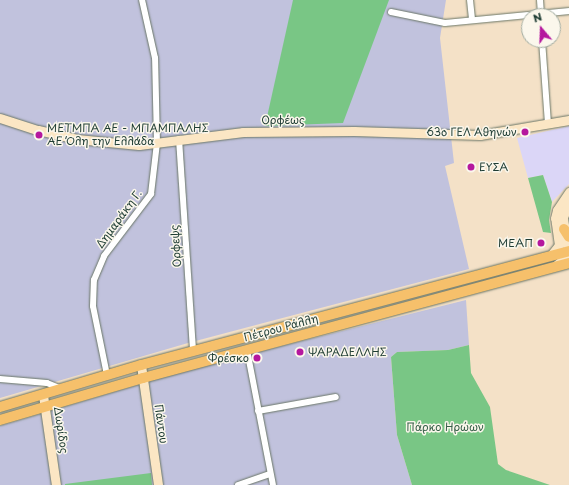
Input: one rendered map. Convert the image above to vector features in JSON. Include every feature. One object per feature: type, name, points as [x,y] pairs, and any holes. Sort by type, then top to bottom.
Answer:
[{"type":"main road","name":"Πέτρου Ράλλη","points":[[0,407],[193,351],[568,251]]},
{"type":"main road","name":"Πέτρου Ράλλη","points":[[0,420],[143,378],[569,263]]},
{"type":"street","name":"Δημαράκη Γ.","points":[[107,376],[93,306],[94,280],[104,256],[151,194],[157,143],[155,58],[142,0]]},
{"type":"street","points":[[470,0],[472,20]]},
{"type":"street","points":[[391,12],[445,23],[521,16]]},
{"type":"street","points":[[543,48],[548,124]]},
{"type":"street","name":"Ορφέως","points":[[0,118],[77,139],[122,144],[157,143],[243,132],[354,131],[480,135],[569,120]]},
{"type":"street","name":"Ορφεψς","points":[[179,139],[193,351]]},
{"type":"street","points":[[551,255],[556,252],[559,245],[555,218],[557,210],[569,192]]},
{"type":"street","points":[[554,267],[561,262],[568,251],[563,217],[569,203]]},
{"type":"street","points":[[247,350],[273,485]]},
{"type":"street","name":"Πάντου","points":[[141,366],[158,485]]},
{"type":"street","points":[[0,379],[49,384],[62,389]]},
{"type":"street","name":"Δωρίδος","points":[[33,383],[39,386],[46,407],[56,485]]},
{"type":"street","points":[[258,411],[336,397]]},
{"type":"street","points":[[238,485],[270,474]]},
{"type":"shaded area","points":[[0,0],[446,0],[440,38],[454,163],[445,166],[469,269],[188,343],[0,398]]},
{"type":"shaded area","points":[[569,126],[569,184],[552,202],[543,175],[528,178],[517,138]]},
{"type":"shaded area","points":[[466,300],[469,345],[448,350],[397,352],[391,357],[397,435],[412,485],[0,485],[0,426],[198,367]]},
{"type":"green space","points":[[293,0],[389,0],[343,123],[265,126]]},
{"type":"green space","points":[[543,175],[552,202],[549,220],[551,233],[543,232],[528,178]]},
{"type":"green space","name":"Πάρκο Ηρώων","points":[[469,345],[471,373],[490,407],[498,464],[506,470],[550,485],[412,485],[397,435],[391,357],[397,352],[448,350]]},
{"type":"green space","points":[[151,473],[152,485],[65,485],[65,484]]},
{"type":"place","name":"63ο ΓΕΛ Αθηνών","points":[[525,132]]},
{"type":"place","name":"ΜΕΤΜΠΑ ΑΕ - ΜΠΑΜΠΑΛΗΣ ΑΕ Όλη την Ελλάδα","points":[[39,135]]},
{"type":"place","name":"ΕΥΣΑ","points":[[471,167]]},
{"type":"place","name":"ΜΕΑΠ","points":[[541,243]]},
{"type":"place","name":"ΨΑΡΑΔΕΛΛΗΣ","points":[[300,352]]},
{"type":"place","name":"Φρέσκο","points":[[257,358]]}]
